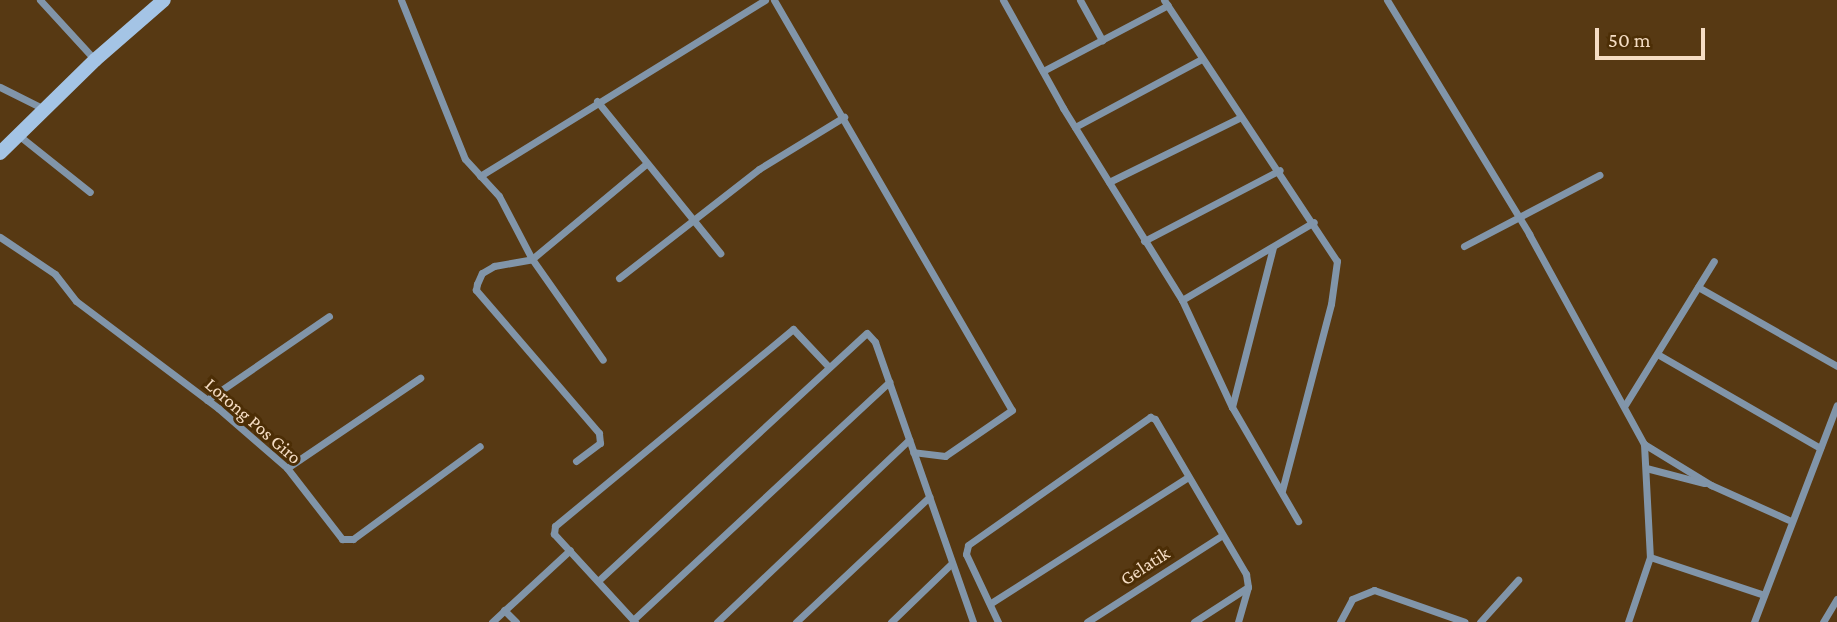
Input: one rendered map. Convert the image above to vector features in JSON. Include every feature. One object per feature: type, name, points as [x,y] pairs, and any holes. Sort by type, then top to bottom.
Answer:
[{"type":"main road","points":[[1,149],[95,60],[164,0]]},
{"type":"street","points":[[40,0],[95,60]]},
{"type":"street","points":[[401,0],[445,116],[465,159],[499,197],[532,259],[603,360]]},
{"type":"street","points":[[480,176],[597,101],[765,0]]},
{"type":"street","points":[[774,0],[1012,410],[945,456],[913,452]]},
{"type":"street","points":[[1003,0],[1108,183],[1182,300],[1232,407],[1298,521]]},
{"type":"street","points":[[1080,0],[1102,40]]},
{"type":"street","points":[[1387,0],[1530,234],[1625,405],[1643,444],[1650,557],[1628,622]]},
{"type":"street","points":[[1043,71],[1166,3],[1332,250],[1336,273],[1282,491]]},
{"type":"street","points":[[1075,127],[1202,59]]},
{"type":"street","points":[[0,87],[44,109]]},
{"type":"street","points":[[597,101],[720,253]]},
{"type":"street","points":[[619,278],[759,169],[844,117]]},
{"type":"street","points":[[1108,183],[1241,117]]},
{"type":"street","points":[[17,134],[90,192]]},
{"type":"street","points":[[576,461],[600,443],[599,433],[476,290],[482,273],[494,265],[532,259],[646,164]]},
{"type":"street","points":[[1144,241],[1280,170]]},
{"type":"street","points":[[1464,246],[1521,221],[1599,175]]},
{"type":"street","points":[[1182,300],[1314,222]]},
{"type":"street","name":"Lorong Pos Giro","points":[[0,237],[55,274],[76,301],[207,400],[287,468],[345,540],[480,446]]},
{"type":"street","points":[[1232,407],[1272,247]]},
{"type":"street","points":[[1625,405],[1659,355],[1714,261]]},
{"type":"street","points":[[1698,287],[1837,366]]},
{"type":"street","points":[[207,400],[329,316]]},
{"type":"street","points":[[828,366],[793,329],[555,526],[554,534],[634,621],[889,382]]},
{"type":"street","points":[[599,580],[828,366],[867,333],[875,342],[973,622]]},
{"type":"street","points":[[1659,355],[1820,448]]},
{"type":"street","points":[[287,468],[421,378]]},
{"type":"street","points":[[1754,622],[1789,520],[1837,405]]},
{"type":"street","points":[[998,622],[966,554],[968,545],[1146,418],[1155,419],[1221,536],[1246,574],[1248,587],[1238,622]]},
{"type":"street","points":[[718,622],[909,440]]},
{"type":"street","points":[[1643,444],[1711,485],[1789,520]]},
{"type":"street","points":[[1646,468],[1711,485]]},
{"type":"street","points":[[991,603],[1188,477]]},
{"type":"street","points":[[796,622],[929,496]]},
{"type":"street","name":"Gelatik","points":[[1087,622],[1221,536]]},
{"type":"street","points":[[492,622],[570,550]]},
{"type":"street","points":[[1650,557],[1765,595]]},
{"type":"street","points":[[891,622],[951,564]]},
{"type":"street","points":[[1480,622],[1518,580]]},
{"type":"street","points":[[1195,622],[1248,587]]},
{"type":"street","points":[[1340,622],[1352,599],[1374,590],[1465,622]]},
{"type":"street","points":[[1823,622],[1837,599]]},
{"type":"street","points":[[504,610],[516,622]]}]
